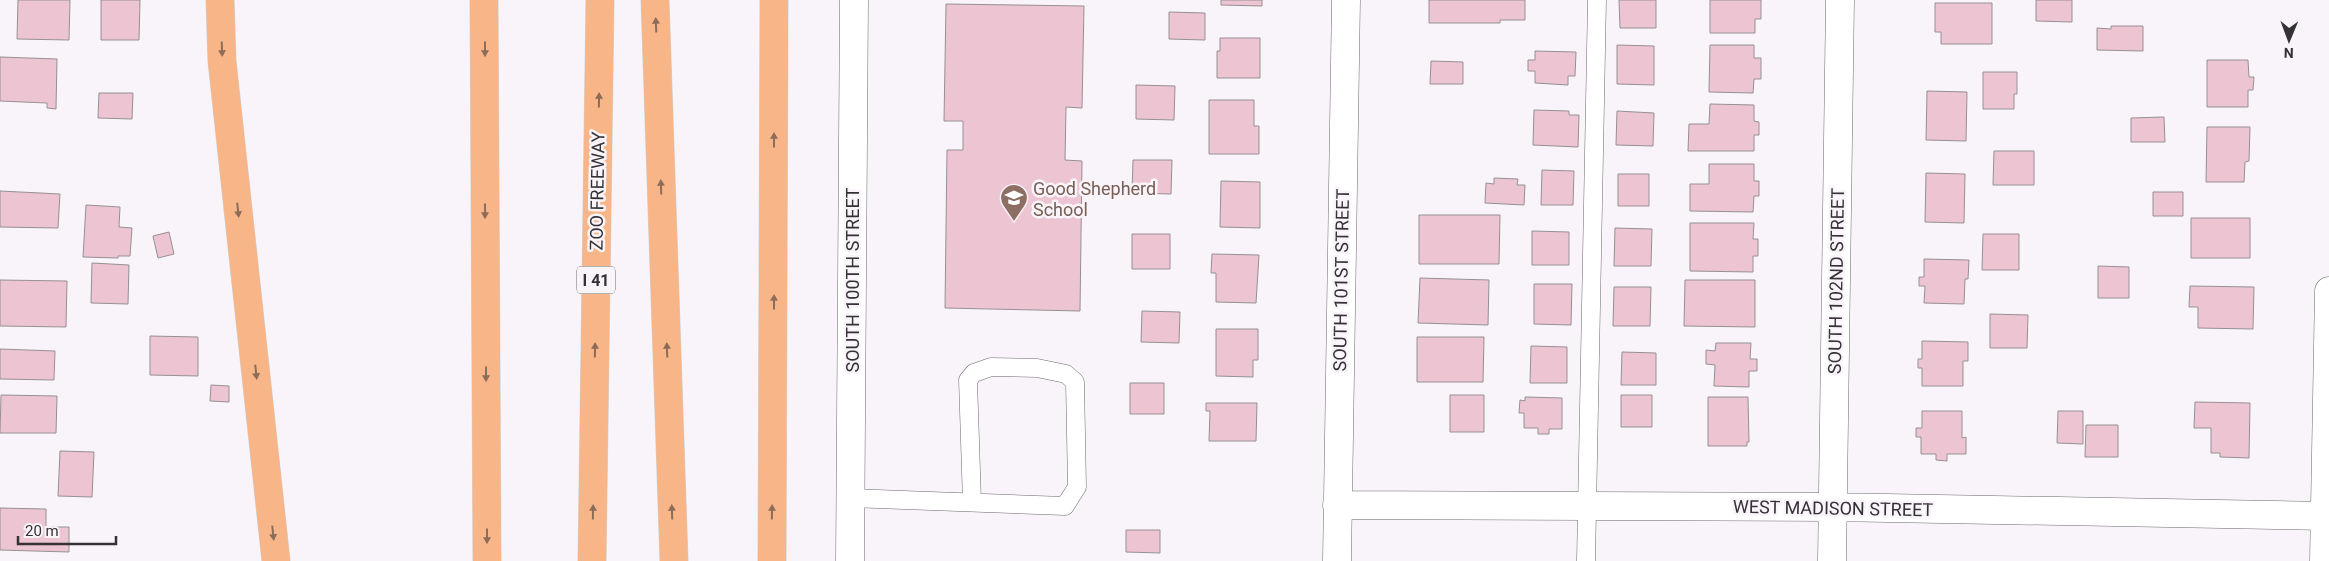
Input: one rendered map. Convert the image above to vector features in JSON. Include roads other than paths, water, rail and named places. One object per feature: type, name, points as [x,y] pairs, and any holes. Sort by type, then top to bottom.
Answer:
[{"type":"highway","points":[[220,0],[222,61],[276,561]]},
{"type":"highway","points":[[484,0],[487,561]]},
{"type":"highway","name":"ZOO FREEWAY","points":[[592,561],[600,0]]},
{"type":"highway","points":[[655,0],[674,561]]},
{"type":"highway","points":[[772,561],[774,0]]},
{"type":"street","name":"SOUTH 100TH STREET","points":[[850,561],[854,0]]},
{"type":"street","name":"SOUTH 101ST STREET","points":[[1337,561],[1346,0]]},
{"type":"street","name":"SOUTH 102ND STREET","points":[[1832,561],[1840,0]]},
{"type":"street","points":[[2324,561],[2327,516],[2329,290]]},
{"type":"street","name":"WEST MADISON STREET","points":[[1337,505],[1833,507],[2327,516]]},
{"type":"lane","points":[[1586,561],[1597,0]]},
{"type":"lane","points":[[850,498],[1065,506],[1076,487],[1075,382],[1066,374],[1037,368],[991,367],[974,373],[968,380],[972,502]]},
{"type":"place","name":"Good Shepherd School","points":[[1014,222]]}]
